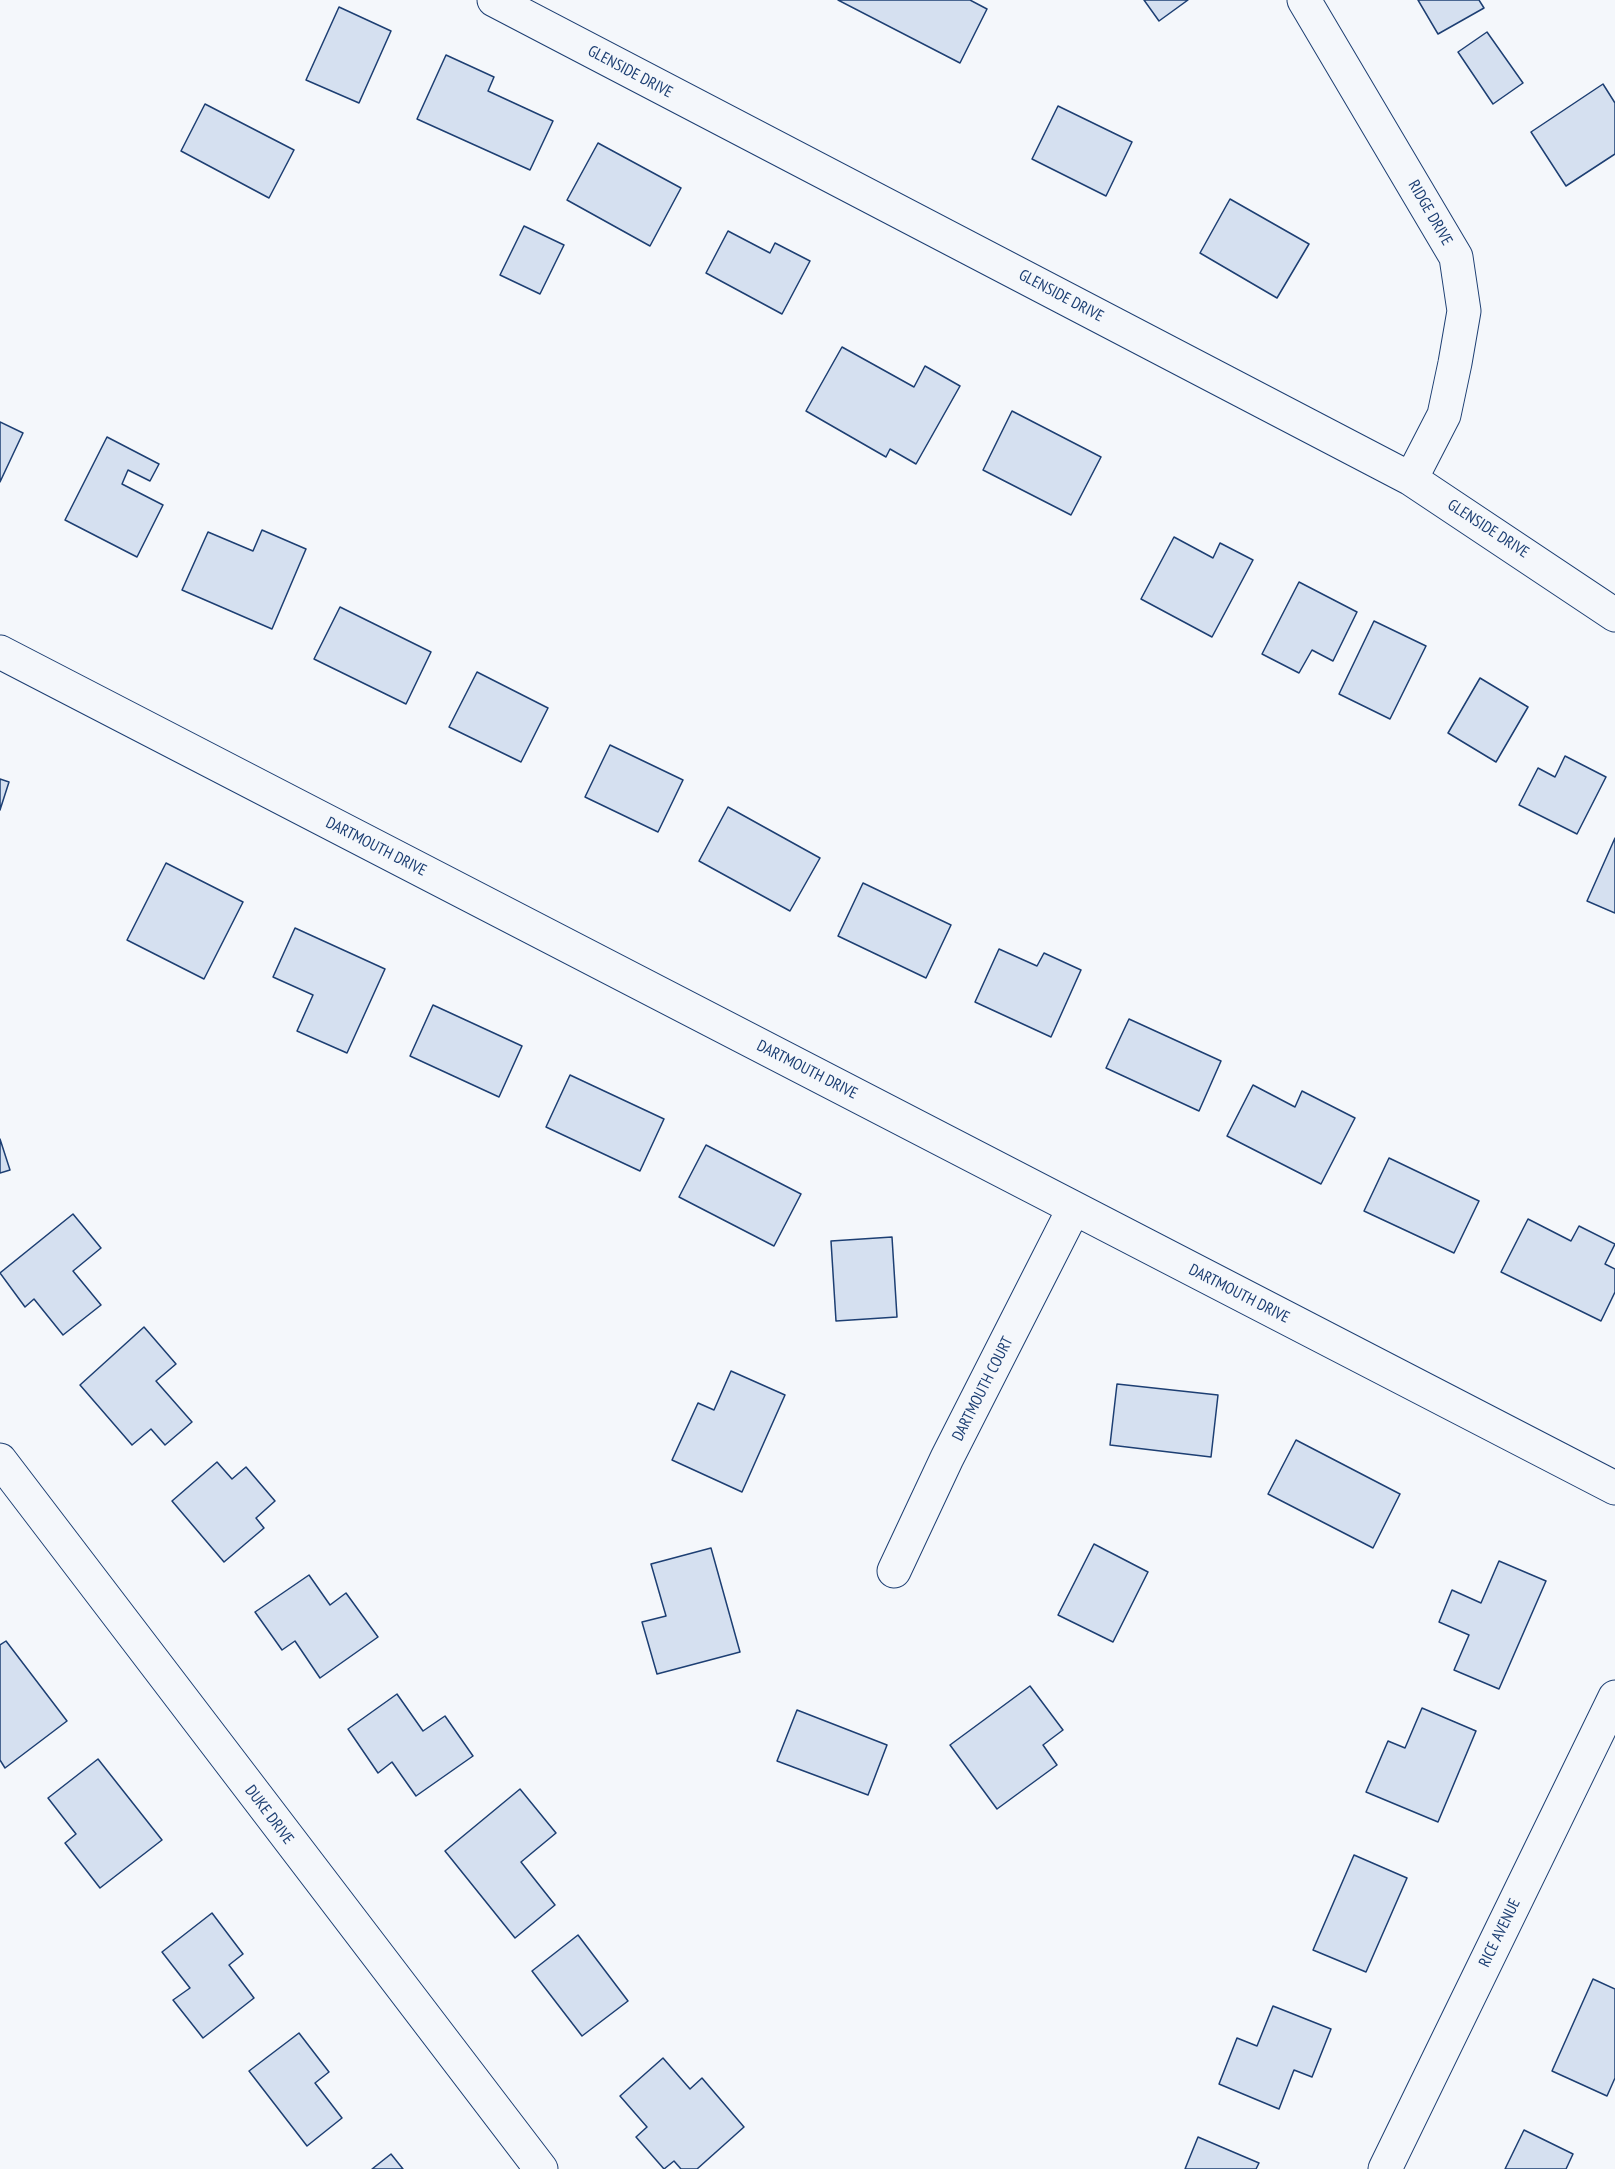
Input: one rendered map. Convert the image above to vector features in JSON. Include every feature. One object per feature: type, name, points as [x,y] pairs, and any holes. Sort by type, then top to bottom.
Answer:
[{"type":"street","name":"GLENSIDE DRIVE","points":[[494,0],[1411,479],[1615,615]]},
{"type":"street","name":"RIDGE DRIVE","points":[[1304,0],[1456,257],[1464,311],[1455,363],[1444,415],[1411,479]]},
{"type":"street","name":"DARTMOUTH DRIVE","points":[[0,652],[1615,1488]]},
{"type":"street","name":"DARTMOUTH COURT","points":[[894,1571],[947,1458],[1074,1208]]},
{"type":"street","name":"DUKE DRIVE","points":[[0,1460],[541,2169]]},
{"type":"street","name":"RICE AVENUE","points":[[1385,2169],[1615,1697]]},
{"type":"building","points":[[838,0],[970,0],[987,9],[960,63]]},
{"type":"building","points":[[1144,0],[1188,0],[1159,21]]},
{"type":"building","points":[[1418,0],[1479,0],[1484,8],[1438,34]]},
{"type":"building","points":[[339,7],[391,31],[359,103],[306,80]]},
{"type":"building","points":[[1487,32],[1523,83],[1493,104],[1458,52]]},
{"type":"building","points":[[446,55],[494,77],[488,91],[553,121],[530,170],[417,119]]},
{"type":"building","points":[[1603,84],[1615,103],[1615,154],[1566,186],[1531,132]]},
{"type":"building","points":[[205,104],[294,150],[269,198],[181,151]]},
{"type":"building","points":[[1058,106],[1132,142],[1106,196],[1032,159]]},
{"type":"building","points":[[598,143],[681,188],[650,246],[567,200]]},
{"type":"building","points":[[1230,199],[1309,244],[1277,298],[1200,253]]},
{"type":"building","points":[[524,226],[564,245],[540,294],[500,275]]},
{"type":"building","points":[[728,231],[770,253],[775,243],[810,261],[782,314],[706,273]]},
{"type":"building","points":[[842,347],[914,387],[925,366],[960,386],[916,464],[890,449],[886,457],[806,411]]},
{"type":"building","points":[[1012,411],[1101,457],[1071,515],[983,470]]},
{"type":"building","points":[[0,422],[23,433],[0,482]]},
{"type":"building","points":[[107,437],[159,464],[150,481],[128,470],[122,484],[163,505],[137,557],[65,520]]},
{"type":"building","points":[[262,530],[306,549],[272,629],[182,590],[208,532],[253,551]]},
{"type":"building","points":[[1174,537],[1213,558],[1220,543],[1253,560],[1212,637],[1141,599]]},
{"type":"building","points":[[1299,582],[1357,612],[1333,661],[1312,650],[1299,673],[1262,654]]},
{"type":"building","points":[[340,607],[431,652],[406,704],[314,659]]},
{"type":"building","points":[[1374,621],[1426,646],[1390,719],[1339,694]]},
{"type":"building","points":[[477,672],[548,708],[521,762],[449,727]]},
{"type":"building","points":[[1480,678],[1528,707],[1496,762],[1448,733]]},
{"type":"building","points":[[610,745],[683,780],[658,832],[585,797]]},
{"type":"building","points":[[1565,756],[1606,777],[1577,834],[1519,805],[1538,768],[1555,777]]},
{"type":"building","points":[[0,779],[9,782],[0,810]]},
{"type":"building","points":[[728,807],[820,858],[790,911],[699,861]]},
{"type":"building","points":[[1615,838],[1615,913],[1587,901]]},
{"type":"building","points":[[166,863],[243,902],[204,979],[127,940]]},
{"type":"building","points":[[863,883],[951,925],[926,978],[838,936]]},
{"type":"building","points":[[295,928],[385,969],[347,1053],[297,1031],[313,995],[273,977]]},
{"type":"building","points":[[999,949],[1037,966],[1044,953],[1081,970],[1051,1037],[975,1002]]},
{"type":"building","points":[[433,1005],[522,1046],[499,1097],[410,1056]]},
{"type":"building","points":[[1129,1019],[1221,1061],[1199,1111],[1106,1068]]},
{"type":"building","points":[[570,1075],[664,1119],[640,1171],[546,1127]]},
{"type":"building","points":[[1253,1085],[1295,1107],[1302,1091],[1355,1118],[1321,1184],[1227,1136]]},
{"type":"building","points":[[0,1139],[10,1170],[0,1173]]},
{"type":"building","points":[[706,1145],[801,1194],[774,1246],[679,1197]]},
{"type":"building","points":[[1389,1158],[1479,1201],[1454,1253],[1364,1211]]},
{"type":"building","points":[[73,1214],[101,1248],[73,1271],[101,1305],[63,1335],[34,1299],[25,1307],[0,1273]]},
{"type":"building","points":[[1528,1219],[1571,1241],[1579,1226],[1615,1244],[1605,1264],[1615,1269],[1615,1292],[1601,1321],[1501,1272]]},
{"type":"building","points":[[892,1237],[897,1317],[836,1321],[831,1241]]},
{"type":"building","points":[[144,1327],[176,1364],[156,1381],[192,1422],[165,1445],[151,1429],[132,1445],[80,1385]]},
{"type":"building","points":[[731,1371],[785,1395],[742,1492],[672,1460],[698,1403],[714,1410]]},
{"type":"building","points":[[1117,1384],[1218,1395],[1211,1457],[1110,1445]]},
{"type":"building","points":[[1296,1440],[1400,1494],[1373,1548],[1268,1494]]},
{"type":"building","points":[[217,1462],[232,1479],[246,1467],[275,1501],[256,1518],[264,1528],[224,1562],[172,1501]]},
{"type":"building","points":[[1094,1544],[1148,1572],[1113,1642],[1058,1615]]},
{"type":"building","points":[[711,1548],[740,1652],[657,1674],[642,1622],[666,1616],[651,1564]]},
{"type":"building","points":[[1499,1561],[1546,1581],[1499,1689],[1454,1670],[1469,1635],[1439,1622],[1452,1590],[1481,1603]]},
{"type":"building","points":[[309,1575],[330,1605],[346,1593],[378,1637],[320,1678],[295,1641],[282,1650],[255,1612]]},
{"type":"building","points":[[6,1641],[67,1721],[5,1768],[0,1760],[0,1645]]},
{"type":"building","points":[[1030,1686],[1063,1730],[1043,1745],[1057,1765],[997,1809],[950,1745]]},
{"type":"building","points":[[397,1694],[423,1731],[445,1716],[473,1756],[416,1796],[392,1762],[378,1773],[348,1729]]},
{"type":"building","points":[[1422,1708],[1476,1731],[1438,1822],[1366,1792],[1388,1741],[1405,1748]]},
{"type":"building","points":[[797,1710],[887,1745],[868,1795],[777,1761]]},
{"type":"building","points":[[98,1759],[162,1840],[100,1888],[65,1843],[76,1834],[48,1798]]},
{"type":"building","points":[[520,1789],[556,1833],[521,1862],[555,1905],[515,1938],[445,1851]]},
{"type":"building","points":[[1354,1855],[1407,1878],[1366,1972],[1313,1950]]},
{"type":"building","points":[[212,1913],[243,1954],[229,1965],[254,1998],[203,2038],[173,2000],[190,1988],[162,1952]]},
{"type":"building","points":[[578,1935],[628,2001],[582,2036],[532,1971]]},
{"type":"building","points":[[1593,1979],[1615,1989],[1615,2078],[1607,2096],[1552,2071]]},
{"type":"building","points":[[1273,2006],[1331,2029],[1312,2077],[1294,2070],[1279,2109],[1219,2084],[1237,2038],[1257,2046]]},
{"type":"building","points":[[299,2033],[329,2072],[315,2083],[342,2118],[307,2146],[249,2071]]},
{"type":"building","points":[[663,2058],[690,2089],[702,2078],[744,2127],[697,2169],[681,2169],[674,2161],[664,2169],[636,2137],[647,2127],[620,2096]]},
{"type":"building","points":[[1524,2130],[1573,2154],[1566,2169],[1505,2169]]},
{"type":"building","points":[[1198,2137],[1259,2163],[1256,2169],[1185,2169]]},
{"type":"building","points":[[391,2154],[403,2169],[372,2169]]}]
